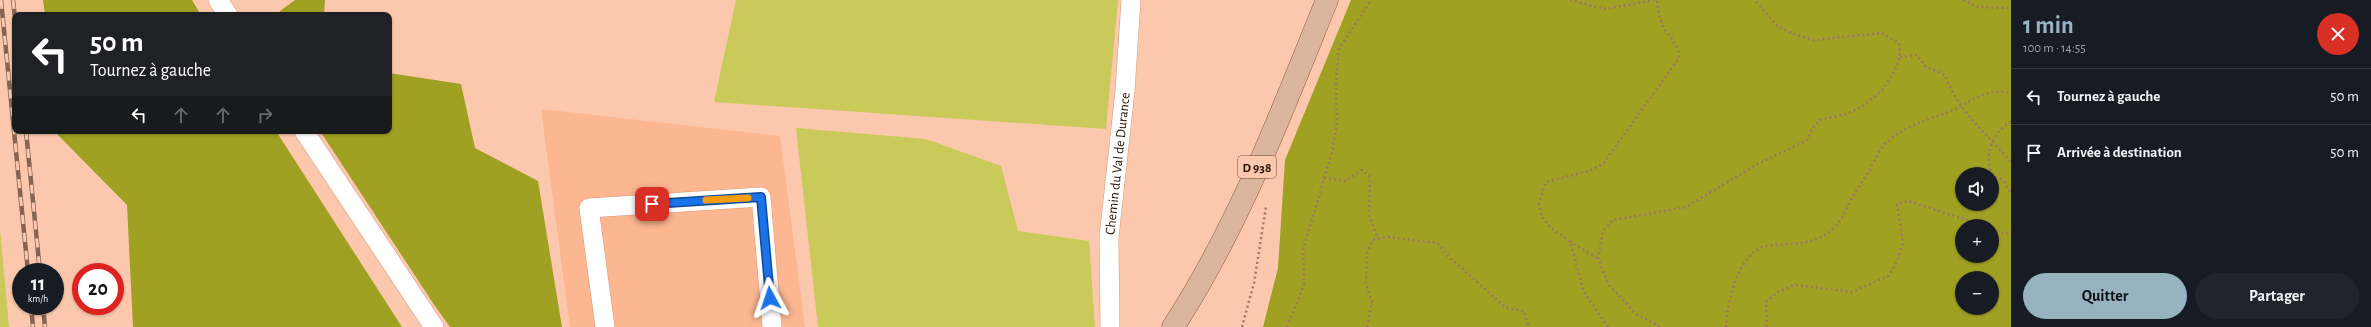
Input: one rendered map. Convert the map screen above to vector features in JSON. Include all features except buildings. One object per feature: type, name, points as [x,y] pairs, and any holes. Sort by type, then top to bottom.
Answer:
[{"type":"main road","name":"D 938","points":[[1173,327],[1205,274],[1246,194],[1327,0]]},
{"type":"street","points":[[218,0],[226,12]]},
{"type":"street","name":"Chemin du Val de Durance","points":[[1110,327],[1109,237],[1125,91],[1131,0]]},
{"type":"street","points":[[306,134],[434,327]]},
{"type":"street","points":[[605,327],[589,208],[761,197],[772,327]]},
{"type":"path","points":[[1287,327],[1304,285],[1304,250],[1332,149],[1336,120],[1336,83],[1339,49],[1371,0]]},
{"type":"path","points":[[1570,0],[1605,9],[1656,0],[1658,14],[1665,30],[1679,49],[1679,58],[1603,164],[1589,171],[1555,178],[1546,182],[1542,190],[1539,203],[1541,215],[1550,227],[1598,259]]},
{"type":"path","points":[[1660,327],[1636,314],[1609,285],[1598,259],[1603,231],[1613,220],[1686,207],[1756,165],[1807,140],[1812,129],[1820,120],[1846,114],[1863,106],[1882,90],[1896,71],[1900,57],[1899,43],[1882,33],[1814,40],[1796,35],[1777,26],[1755,0]]},
{"type":"path","points":[[1963,0],[1978,7],[2009,8],[2011,10]]},
{"type":"path","points":[[1900,57],[1918,55],[1926,67],[1945,75],[1951,93],[1960,106],[2011,162]]},
{"type":"path","points":[[1726,327],[1726,318],[1739,269],[1751,255],[1765,246],[1799,244],[1814,241],[1827,235],[1843,216],[1882,147],[1902,131],[1922,120],[1960,106],[1988,92],[2002,91],[2011,93]]},
{"type":"path","points":[[2011,122],[1996,134],[1989,152],[1989,164],[1994,176],[2003,180],[2011,193]]},
{"type":"path","points":[[1324,178],[1345,181],[1362,170],[1370,177],[1368,214],[1378,239]]},
{"type":"path","points":[[1767,327],[1766,302],[1779,291],[1795,285],[1852,292],[1888,276],[1896,264],[1903,243],[1897,204],[1908,200],[1964,219]]},
{"type":"path","points":[[1242,327],[1254,283],[1266,207]]},
{"type":"path","points":[[1999,232],[2004,234],[2011,231]]},
{"type":"path","points":[[1367,327],[1366,324],[1372,301],[1366,284],[1367,253],[1373,240],[1387,237],[1436,243],[1448,256],[1506,308],[1524,311],[1529,327]]},
{"type":"path","points":[[1570,241],[1584,292],[1608,327]]},
{"type":"shaded area","points":[[43,0],[192,0],[199,12],[45,12]]},
{"type":"shaded area","points":[[295,0],[325,0],[324,12],[280,11]]},
{"type":"shaded area","points":[[736,0],[1118,0],[1106,129],[714,102]]},
{"type":"shaded area","points":[[1351,0],[2011,0],[2011,327],[1263,327],[1278,268],[1285,160]]},
{"type":"shaded area","points":[[392,73],[461,84],[475,148],[538,181],[562,327],[450,327],[322,134],[392,134]]},
{"type":"shaded area","points":[[541,109],[780,136],[805,327],[570,327]]},
{"type":"shaded area","points":[[796,128],[926,139],[1001,166],[1018,231],[1089,241],[1095,327],[818,327]]},
{"type":"shaded area","points":[[278,134],[402,327],[133,327],[127,205],[58,135]]},
{"type":"shaded area","points":[[0,229],[9,327],[0,327]]},
{"type":"railway","points":[[1,0],[12,111]]},
{"type":"railway","points":[[13,0],[14,12]]},
{"type":"railway","points":[[14,134],[27,263]]},
{"type":"railway","points":[[26,134],[39,263]]},
{"type":"railway","points":[[32,315],[33,327]]},
{"type":"railway","points":[[44,315],[45,327]]},
{"type":"slow traffic","points":[[706,200],[748,198]]},
{"type":"route","points":[[652,204],[761,197],[770,298]]}]
